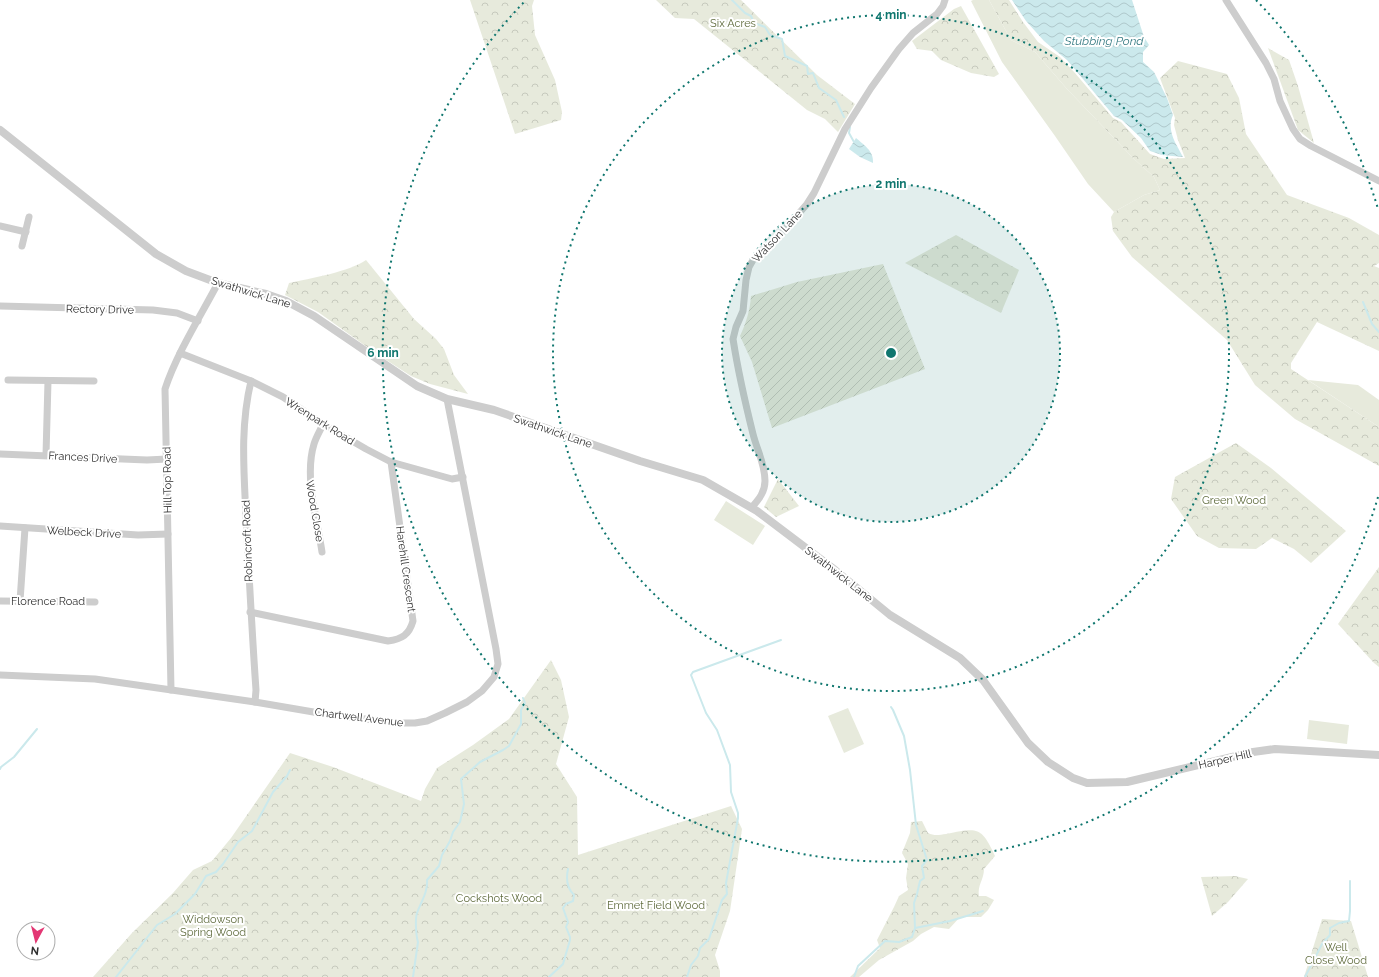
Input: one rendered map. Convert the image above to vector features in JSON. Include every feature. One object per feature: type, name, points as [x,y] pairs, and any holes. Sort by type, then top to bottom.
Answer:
[{"type":"street","name":"Watson Lane","points":[[752,508],[760,499],[764,491],[765,482],[763,464],[754,436],[732,339],[743,311],[746,280],[749,267],[753,260],[780,236],[807,204],[814,193],[845,129],[871,88],[899,49],[913,33],[937,14],[943,6],[945,0]]},
{"type":"street","points":[[1226,0],[1269,68],[1274,79],[1280,101],[1292,129],[1300,139],[1379,181]]},
{"type":"street","name":"Swathwick Lane","points":[[0,130],[156,254],[186,271],[218,283],[266,294],[286,301],[314,316],[417,386],[447,399],[494,410],[640,461],[703,480],[752,508],[835,570],[890,615],[960,658],[983,680],[1028,743],[1048,762],[1073,778]]},
{"type":"street","points":[[22,246],[29,217]]},
{"type":"street","points":[[0,226],[26,232]]},
{"type":"street","name":"Hill Top Road","points":[[171,690],[165,389],[180,353],[218,283]]},
{"type":"street","name":"Rectory Drive","points":[[0,306],[153,310],[177,313],[198,321]]},
{"type":"street","name":"Wrenpark Road","points":[[180,353],[251,381],[283,397],[323,424],[391,462],[452,479],[463,477]]},
{"type":"street","points":[[8,380],[94,380]]},
{"type":"street","points":[[46,455],[48,381]]},
{"type":"street","name":"Robincroft Road","points":[[251,381],[243,440],[250,612],[256,690],[255,702]]},
{"type":"street","name":"Chartwell Avenue","points":[[0,675],[95,679],[255,702],[331,715],[399,723],[427,721],[467,702],[482,691],[494,677],[498,664],[447,399]]},
{"type":"street","name":"Wood Close","points":[[322,552],[309,475],[310,457],[314,442],[323,424]]},
{"type":"street","name":"Frances Drive","points":[[0,454],[147,460],[167,459]]},
{"type":"street","name":"Harehill Crescent","points":[[250,612],[388,641],[399,640],[411,630],[413,621],[391,462]]},
{"type":"street","name":"Welbeck Drive","points":[[0,526],[138,535],[168,534]]},
{"type":"street","points":[[20,601],[25,528]]},
{"type":"street","name":"Florence Road","points":[[0,601],[95,602]]},
{"type":"street","name":"Harper Hill","points":[[1073,778],[1087,783],[1127,782],[1253,752],[1275,749],[1379,756]]},
{"type":"green space","points":[[470,0],[534,0],[532,6],[535,35],[555,80],[562,112],[561,120],[515,134]]},
{"type":"green space","name":"Six Acres","points":[[656,0],[741,0],[817,75],[855,104],[838,132],[825,119],[807,110],[694,19],[675,18]]},
{"type":"green space","points":[[989,0],[1011,40],[1035,52],[1067,89],[1133,158],[1154,177],[1160,190],[1144,195],[1114,212],[1088,184],[1002,62],[971,1]]},
{"type":"green space","points":[[989,0],[1009,0],[1038,42],[1060,57],[1113,118],[1121,122],[1150,154],[1164,159],[1185,158],[1174,125],[1175,118],[1160,78],[1178,61],[1227,74],[1239,98],[1246,134],[1287,195],[1349,218],[1379,235],[1379,263],[1374,266],[1379,268],[1379,351],[1317,322],[1291,363],[1291,369],[1379,427],[1379,466],[1295,419],[1255,385],[1227,340],[1132,257],[1113,231],[1111,217],[1114,212],[1144,195],[1160,190],[1154,177],[1133,158],[1067,89],[1035,52],[1011,40]]},
{"type":"green space","points":[[961,6],[999,74],[994,77],[971,73],[941,60],[932,51],[917,49],[912,41],[954,9]]},
{"type":"green space","points":[[1268,48],[1289,60],[1314,143],[1298,130]]},
{"type":"green space","points":[[956,235],[1019,270],[1001,313],[905,263]]},
{"type":"green space","points":[[366,260],[414,319],[436,339],[444,349],[454,375],[468,394],[430,384],[411,376],[374,352],[318,312],[285,295],[289,283],[340,271]]},
{"type":"green space","points":[[883,264],[925,369],[772,428],[752,362],[740,336],[750,307],[751,296],[797,282]]},
{"type":"green space","points":[[1308,380],[1358,385],[1379,400],[1379,427]]},
{"type":"green space","name":"Green Wood","points":[[1236,443],[1271,468],[1346,531],[1311,563],[1294,549],[1272,538],[1256,549],[1219,548],[1197,536],[1171,499],[1175,477]]},
{"type":"green space","points":[[778,479],[799,506],[776,517],[764,507]]},
{"type":"green space","points":[[726,501],[765,526],[753,545],[714,520]]},
{"type":"green space","points":[[1379,567],[1379,667],[1338,624]]},
{"type":"green space","points":[[551,660],[561,680],[569,717],[556,764],[577,797],[578,855],[731,806],[742,829],[730,911],[715,955],[720,971],[720,977],[93,977],[132,933],[173,893],[193,870],[212,861],[231,838],[290,753],[333,767],[421,801],[425,789],[437,768],[473,745],[509,719]]},
{"type":"green space","points":[[848,708],[864,744],[844,753],[828,716]]},
{"type":"green space","points":[[1309,720],[1349,725],[1347,744],[1307,739]]},
{"type":"green space","points":[[922,821],[928,833],[932,835],[972,830],[982,834],[995,856],[984,869],[979,889],[979,896],[986,896],[994,900],[988,910],[981,917],[960,917],[949,929],[934,927],[921,934],[913,941],[879,960],[859,977],[850,977],[880,948],[877,940],[899,896],[908,890],[906,878],[908,864],[902,853],[910,833],[911,822]]},
{"type":"green space","points":[[1235,876],[1248,879],[1228,902],[1212,916],[1201,877]]},
{"type":"green space","name":"Well Close Wood","points":[[1322,919],[1351,921],[1368,977],[1304,977]]},
{"type":"water","name":"Stubbing Pond","points":[[1012,0],[1132,0],[1144,37],[1149,45],[1143,52],[1143,62],[1154,72],[1167,98],[1173,115],[1171,121],[1171,131],[1183,157],[1162,155],[1150,151],[1141,138],[1122,120],[1114,116],[1067,60],[1044,41],[1026,21]]},
{"type":"water","points":[[856,138],[870,152],[873,163],[860,157],[849,149]]},
{"type":"waterway","points":[[732,0],[745,13],[751,16],[754,23],[765,27],[770,35],[782,39],[785,56],[807,66],[808,74],[813,73],[819,88],[836,100],[844,117]]},
{"type":"waterway","points":[[850,127],[849,133],[854,142]]},
{"type":"waterway","points":[[1363,302],[1372,324],[1379,332]]},
{"type":"waterway","points":[[687,977],[691,965],[698,956],[700,948],[709,939],[722,900],[727,894],[726,883],[738,818],[738,813],[731,792],[730,765],[717,730],[706,713],[691,675],[693,672],[781,640]]},
{"type":"waterway","points":[[413,977],[418,942],[416,928],[417,913],[425,893],[427,880],[439,866],[442,855],[453,832],[460,822],[464,804],[461,779],[480,762],[509,746],[521,724],[521,710],[525,703],[523,698]]},
{"type":"waterway","points":[[854,977],[858,966],[885,941],[899,942],[912,937],[915,928],[914,903],[920,881],[924,878],[922,866],[927,860],[916,825],[910,770],[904,736],[891,707]]},
{"type":"waterway","points":[[0,769],[14,757],[37,729]]},
{"type":"waterway","points":[[116,977],[157,925],[175,914],[195,894],[206,876],[216,872],[238,842],[252,831],[273,792],[287,776],[290,770]]},
{"type":"waterway","points":[[549,977],[563,964],[570,940],[566,927],[568,922],[563,908],[566,904],[573,901],[574,895],[568,883],[568,869]]},
{"type":"waterway","points":[[1305,977],[1322,944],[1330,935],[1330,928],[1339,923],[1349,921],[1350,881]]},
{"type":"waterway","points":[[915,928],[950,921],[983,911]]},
{"type":"park label","name":"Cockshots Wood","points":[[499,898]]},
{"type":"park label","name":"Emmet Field Wood","points":[[656,905]]},
{"type":"park label","name":"Widdowson Spring Wood","points":[[213,925]]}]
